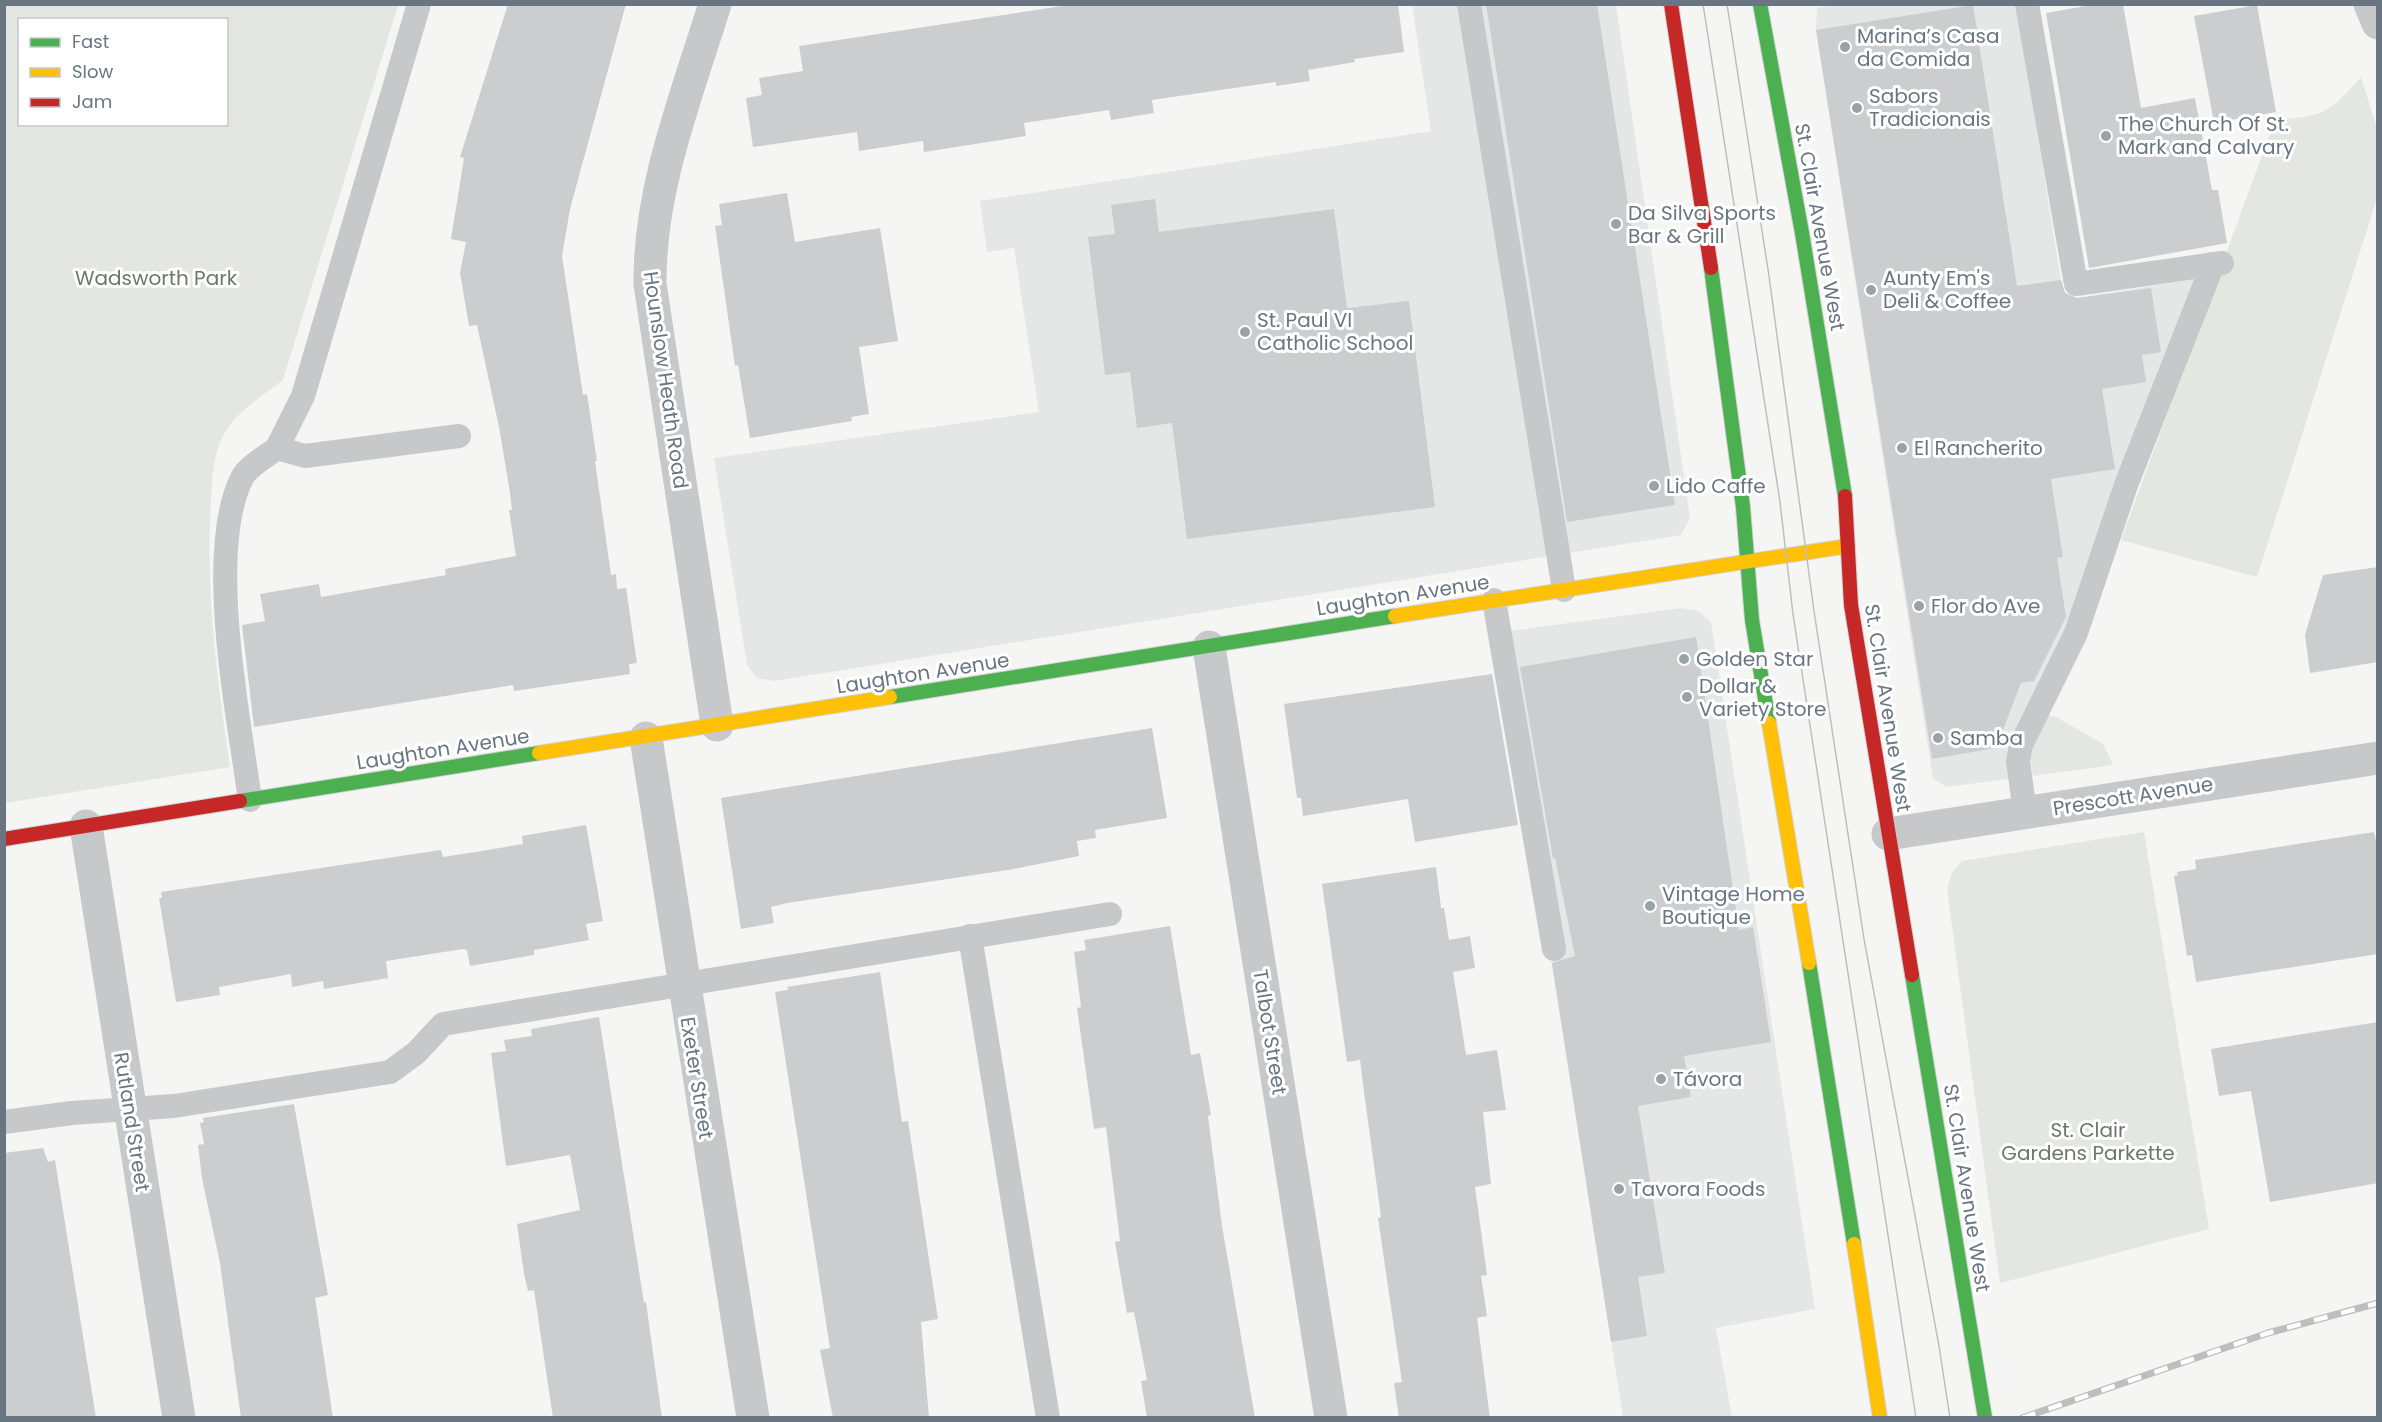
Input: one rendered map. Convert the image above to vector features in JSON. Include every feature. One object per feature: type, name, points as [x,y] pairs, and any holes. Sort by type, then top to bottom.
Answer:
[{"type":"main road","points":[[1671,4],[1701,190],[1749,562],[1752,620],[1832,1099],[1881,1418]]},
{"type":"main road","name":"St. Clair Avenue West","points":[[1760,4],[1802,233],[1845,492],[1851,605],[1984,1418]]},
{"type":"main road","name":"Laughton Avenue","points":[[4,839],[646,738],[1494,600],[1848,546]]},
{"type":"street","name":"Hounslow Heath Road","points":[[715,4],[658,194],[650,246],[650,284],[717,725]]},
{"type":"street","points":[[2370,4],[2378,23]]},
{"type":"street","name":"Talbot Street","points":[[1209,647],[1331,1418]]},
{"type":"street","name":"Exeter Street","points":[[646,738],[682,984],[753,1418]]},
{"type":"street","name":"Prescott Avenue","points":[[1888,834],[2378,758]]},
{"type":"street","name":"Rutland Street","points":[[86,826],[178,1418]]},
{"type":"lane","points":[[250,800],[228,633],[226,534],[243,476],[276,448],[303,396],[419,4]]},
{"type":"lane","points":[[1469,4],[1564,590]]},
{"type":"lane","points":[[2025,812],[2018,761],[2021,745],[2076,633],[2126,485],[2218,263],[2076,284],[2027,4]]},
{"type":"lane","points":[[276,448],[305,456],[459,436]]},
{"type":"lane","points":[[1494,600],[1554,950]]},
{"type":"lane","points":[[4,1122],[130,1107],[174,1106],[390,1072],[416,1053],[443,1024],[1110,914]]},
{"type":"lane","points":[[970,936],[1048,1418]]},
{"type":"shaded area","points":[[1841,4],[2017,5],[2064,300],[2196,279],[2076,606],[2007,752],[2008,779],[1947,787],[1933,779],[1816,30],[1817,8]]},
{"type":"shaded area","name":"St. Paul VI Catholic School","points":[[1412,5],[1616,5],[1690,518],[1681,535],[775,681],[757,678],[747,665],[714,458],[1039,412],[1014,248],[987,252],[980,201],[1431,131]]},
{"type":"shaded area","points":[[1681,608],[1698,611],[1711,622],[1815,1309],[1716,1328],[1732,1417],[1623,1417],[1551,960],[1509,631]]},
{"type":"green space","name":"Wadsworth Park","points":[[5,4],[398,5],[283,380],[230,425],[221,440],[214,466],[210,536],[211,603],[230,767],[5,803]]},
{"type":"green space","points":[[2361,77],[2377,129],[2377,198],[2257,577],[2121,540],[2275,120],[2305,117],[2324,111],[2341,99]]},
{"type":"green space","points":[[2046,715],[2056,717],[2103,744],[2113,765],[2033,776],[2029,749]]},
{"type":"green space","name":"St. Clair Gardens Parkette","points":[[2144,832],[2209,1229],[2000,1283],[1947,889],[1952,873],[1962,861]]},
{"type":"building","points":[[508,4],[626,4],[570,209],[562,256],[583,395],[587,394],[611,575],[616,574],[617,589],[626,588],[637,663],[629,664],[630,674],[514,691],[513,685],[254,727],[242,625],[265,621],[260,594],[319,584],[321,597],[446,575],[445,569],[516,556],[509,510],[512,510],[510,493],[499,427],[477,325],[469,326],[460,273],[466,242],[451,239],[464,158],[460,157]]},
{"type":"building","points":[[1075,4],[1398,4],[1404,52],[1354,59],[1355,62],[1308,70],[1310,81],[1276,86],[1276,82],[1152,100],[1154,113],[1111,120],[1109,110],[1024,123],[1026,136],[924,152],[923,141],[859,151],[857,132],[753,147],[746,98],[762,95],[759,78],[803,71],[799,46]]},
{"type":"building","points":[[1486,4],[1597,4],[1675,505],[1567,522]]},
{"type":"building","name":"The Church Of St. Mark and Calvary","points":[[2097,4],[2123,4],[2141,108],[2195,98],[2212,190],[2218,190],[2227,243],[2089,268],[2046,13]]},
{"type":"building","points":[[1973,5],[2017,286],[2061,280],[2065,293],[2077,298],[2151,288],[2161,352],[2142,355],[2146,382],[2102,389],[2115,469],[2051,479],[2063,557],[2057,558],[2066,617],[2034,681],[2021,683],[1996,748],[1932,759],[1816,30]]},
{"type":"building","points":[[2257,5],[2276,112],[2214,123],[2194,16]]},
{"type":"building","points":[[787,193],[795,242],[880,228],[898,341],[859,347],[869,414],[851,417],[852,421],[750,438],[738,365],[735,366],[715,226],[722,225],[719,204]]},
{"type":"building","points":[[1155,199],[1159,232],[1334,209],[1347,308],[1409,301],[1435,507],[1187,539],[1172,423],[1137,428],[1130,372],[1105,375],[1088,237],[1115,234],[1111,205]]},
{"type":"building","points":[[2378,567],[2378,662],[2310,673],[2305,635],[2323,575]]},
{"type":"building","points":[[1696,637],[1739,930],[1753,927],[1771,1042],[1684,1056],[1691,1097],[1638,1106],[1665,1273],[1638,1277],[1647,1336],[1611,1342],[1552,963],[1575,956],[1555,858],[1553,859],[1520,667]]},
{"type":"building","points":[[1492,674],[1518,825],[1415,842],[1408,799],[1303,816],[1301,798],[1297,798],[1284,704]]},
{"type":"building","points":[[1152,728],[1167,818],[1095,830],[1096,838],[1077,841],[1079,856],[1008,870],[787,903],[771,907],[774,923],[741,929],[721,798]]},
{"type":"building","points":[[586,825],[603,921],[586,924],[589,940],[534,950],[534,955],[470,966],[467,950],[463,949],[386,961],[388,978],[324,989],[323,981],[292,987],[291,974],[219,987],[220,995],[176,1002],[159,898],[162,898],[161,892],[441,850],[443,857],[482,851],[523,844],[522,836]]},
{"type":"building","points":[[2374,832],[2378,850],[2378,954],[2196,982],[2192,955],[2187,956],[2174,876],[2178,875],[2177,872],[2196,869],[2195,860]]},
{"type":"building","points":[[1436,867],[1441,908],[1444,908],[1449,940],[1470,936],[1475,968],[1453,972],[1466,1055],[1497,1050],[1506,1110],[1483,1112],[1491,1184],[1475,1187],[1487,1275],[1481,1276],[1487,1316],[1477,1318],[1490,1418],[1399,1418],[1394,1383],[1402,1382],[1378,1218],[1381,1217],[1360,1060],[1347,1062],[1322,884]]},
{"type":"building","points":[[1170,926],[1191,1055],[1200,1053],[1211,1115],[1208,1116],[1222,1226],[1255,1418],[1147,1418],[1141,1381],[1147,1380],[1134,1312],[1127,1313],[1115,1242],[1120,1241],[1106,1127],[1094,1129],[1077,1008],[1081,1007],[1074,952],[1086,950],[1084,940]]},
{"type":"building","points":[[880,972],[902,1122],[908,1121],[938,1319],[921,1322],[929,1418],[833,1418],[820,1350],[830,1348],[775,992],[788,990],[787,987]]},
{"type":"building","points":[[599,1017],[644,1303],[646,1302],[662,1418],[553,1418],[534,1290],[528,1291],[517,1224],[580,1210],[570,1155],[506,1166],[491,1053],[506,1051],[504,1040],[532,1036],[531,1029]]},
{"type":"building","points":[[2378,1022],[2378,1183],[2270,1202],[2251,1091],[2219,1096],[2211,1049]]},
{"type":"building","points":[[294,1104],[328,1295],[315,1298],[333,1418],[241,1418],[220,1263],[202,1178],[198,1145],[204,1144],[200,1123],[204,1122],[203,1118]]},
{"type":"building","points":[[43,1148],[48,1162],[55,1160],[96,1418],[4,1418],[4,1153]]},
{"type":"tram line","points":[[1703,4],[1780,502],[1793,614],[1916,1418]]},
{"type":"tram line","points":[[1727,4],[1769,276],[1814,611],[1864,939],[1939,1346],[1950,1418]]},
{"type":"railway","points":[[2022,1418],[2268,1333],[2378,1303]]},
{"type":"traffic: fast","points":[[1760,4],[1802,233],[1845,496]]},
{"type":"traffic: fast","points":[[1711,268],[1743,507],[1752,620],[1769,723]]},
{"type":"traffic: fast","points":[[890,697],[1395,616]]},
{"type":"traffic: fast","points":[[240,801],[539,753]]},
{"type":"traffic: fast","points":[[1809,963],[1854,1244]]},
{"type":"traffic: fast","points":[[1912,975],[1985,1418]]},
{"type":"traffic: slow","points":[[1395,616],[1848,546]]},
{"type":"traffic: slow","points":[[539,753],[890,697]]},
{"type":"traffic: slow","points":[[1769,723],[1809,963]]},
{"type":"traffic: slow","points":[[1854,1244],[1880,1418]]},
{"type":"traffic: jam","points":[[1671,4],[1711,268]]},
{"type":"traffic: jam","points":[[1845,496],[1851,605],[1912,975]]},
{"type":"traffic: jam","points":[[4,839],[240,801]]},
{"type":"place","name":"Marina’s Casa da Comida","points":[[1845,47]]},
{"type":"place","name":"Sabors Tradicionais","points":[[1857,108]]},
{"type":"place","name":"The Church Of St. Mark and Calvary","points":[[2106,136]]},
{"type":"place","name":"Da Silva Sports Bar & Grill","points":[[1616,224]]},
{"type":"place","name":"Aunty Em's Deli & Coffee","points":[[1871,290]]},
{"type":"place","name":"St. Paul VI Catholic School","points":[[1245,332]]},
{"type":"place","name":"El Rancherito","points":[[1902,448]]},
{"type":"place","name":"Lido Caffe","points":[[1654,486]]},
{"type":"place","name":"Flor do Ave","points":[[1919,606]]},
{"type":"place","name":"Golden Star","points":[[1684,659]]},
{"type":"place","name":"Dollar & Variety Store","points":[[1687,697]]},
{"type":"place","name":"Samba","points":[[1938,738]]},
{"type":"place","name":"Vintage Home Boutique","points":[[1650,906]]},
{"type":"place","name":"Távora","points":[[1661,1079]]},
{"type":"place","name":"Tavora Foods","points":[[1619,1189]]}]
